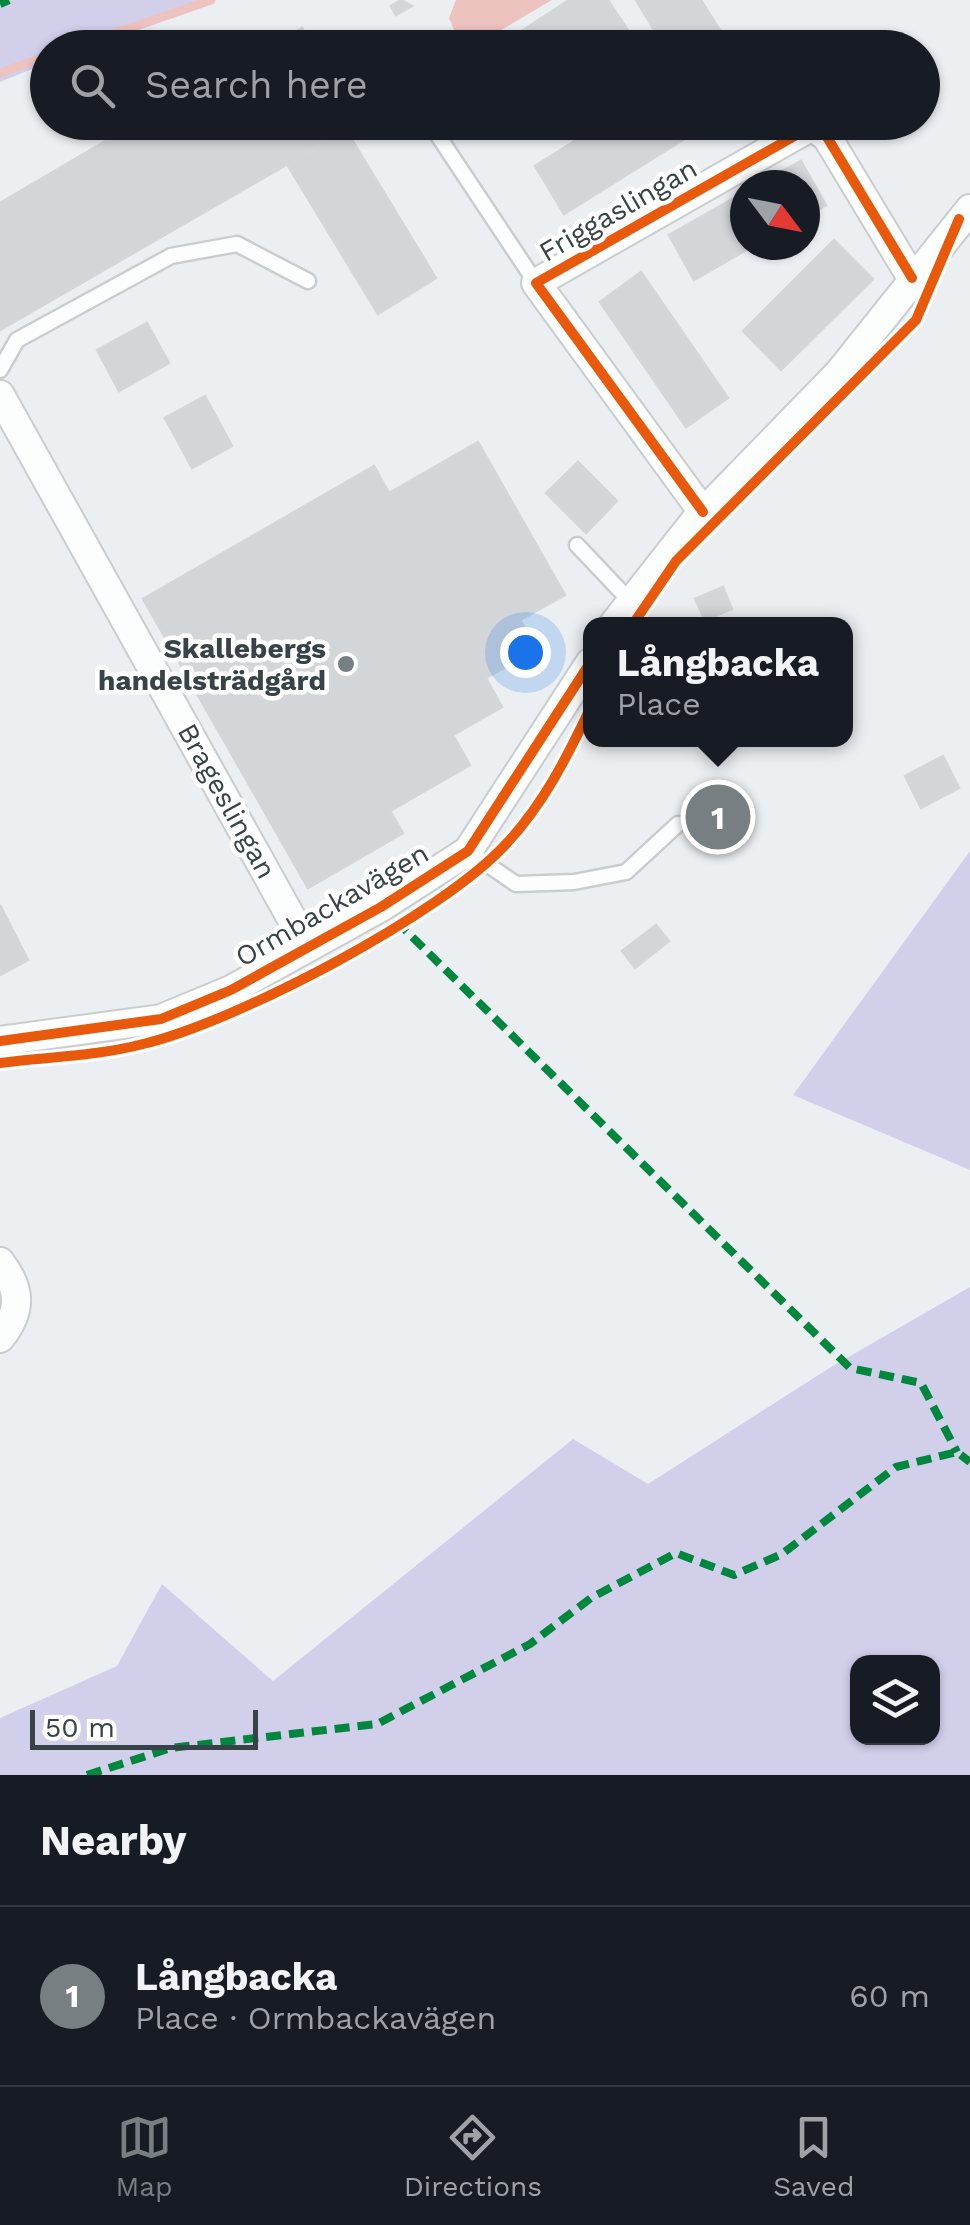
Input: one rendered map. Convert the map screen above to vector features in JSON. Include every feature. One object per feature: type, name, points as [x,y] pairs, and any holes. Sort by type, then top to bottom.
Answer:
[{"type":"street","name":"Friggaslingan","points":[[703,512],[536,283],[787,140]]},
{"type":"street","name":"Friggaslingan","points":[[829,140],[912,278]]},
{"type":"street","points":[[622,612],[703,512],[839,373],[970,209]]},
{"type":"street","name":"Brageslingan","points":[[0,395],[308,946]]},
{"type":"street","name":"Ormbackavägen","points":[[0,1041],[161,1019],[232,990],[381,907],[468,851],[583,674]]},
{"type":"street","points":[[0,1262],[16,1285],[17,1304],[14,1320],[0,1338]]},
{"type":"lane","points":[[440,140],[536,283]]},
{"type":"lane","points":[[0,370],[17,340],[171,256],[237,244],[308,280]]},
{"type":"lane","points":[[577,546],[622,612]]},
{"type":"lane","points":[[468,851],[516,884],[574,882],[626,872],[678,824]]},
{"type":"shaded area","points":[[0,0],[207,0],[131,30],[30,30],[30,70],[0,82]]},
{"type":"shaded area","points":[[456,0],[552,0],[501,30],[454,30],[449,18]]},
{"type":"shaded area","points":[[970,851],[970,1170],[793,1095]]},
{"type":"shaded area","points":[[970,1287],[970,1775],[0,1775],[0,1718],[117,1666],[162,1584],[273,1681],[573,1439],[648,1484],[831,1367]]},
{"type":"building","points":[[401,0],[412,6],[396,15],[391,6]]},
{"type":"building","points":[[569,0],[608,0],[628,30],[523,30]]},
{"type":"building","points":[[636,0],[701,0],[720,30],[654,30]]},
{"type":"building","points":[[107,140],[329,140],[0,330],[0,203]]},
{"type":"building","points":[[330,140],[352,140],[436,278],[378,314],[288,166]]},
{"type":"building","points":[[576,140],[683,140],[564,214],[535,166]]},
{"type":"building","points":[[801,161],[806,170],[785,170]]},
{"type":"building","points":[[730,200],[730,259],[694,280],[669,235]]},
{"type":"building","points":[[834,240],[873,279],[781,370],[743,331],[814,260],[820,260],[820,254]]},
{"type":"building","points":[[641,272],[728,398],[686,427],[600,302]]},
{"type":"building","points":[[147,323],[169,363],[119,391],[97,350]]},
{"type":"building","points":[[205,396],[232,446],[192,468],[165,418]]},
{"type":"building","name":"Skallebergs handelsträdgård","points":[[478,442],[565,595],[520,620],[537,650],[486,678],[502,707],[453,735],[470,765],[390,811],[403,833],[308,888],[143,599],[374,466],[389,493]]},
{"type":"building","points":[[578,462],[617,501],[586,533],[546,493]]},
{"type":"building","points":[[723,587],[732,609],[704,617],[695,599]]},
{"type":"building","points":[[943,756],[959,788],[921,808],[905,776]]},
{"type":"building","points":[[723,789],[747,814],[713,845],[690,820]]},
{"type":"building","points":[[0,905],[28,960],[0,975]]},
{"type":"building","points":[[656,925],[669,941],[635,968],[622,951]]},
{"type":"waterway","points":[[125,30],[211,0]]},
{"type":"waterway","points":[[0,73],[30,62]]},
{"type":"marked path","points":[[0,4],[9,0]]},
{"type":"marked path","points":[[396,921],[850,1368],[921,1383],[957,1452]]},
{"type":"marked path","points":[[87,1775],[171,1748],[377,1724],[530,1644],[591,1598],[676,1553],[734,1575],[782,1554],[896,1467],[957,1452],[970,1462]]},
{"type":"cycle path","points":[[703,512],[536,283],[787,140]]},
{"type":"cycle path","points":[[829,140],[912,278]]},
{"type":"cycle path","points":[[638,617],[676,561],[916,320],[959,219]]},
{"type":"cycle path","points":[[0,1041],[161,1019],[231,990],[381,907],[468,851],[583,674]]},
{"type":"cycle path","points":[[0,1063],[108,1051],[183,1032],[282,989],[388,932],[476,872],[506,844],[543,797],[583,723]]},
{"type":"place","name":"Skallebergs handelsträdgård","points":[[346,664]]},
{"type":"place","name":"Långbacka","points":[[718,817]]}]
